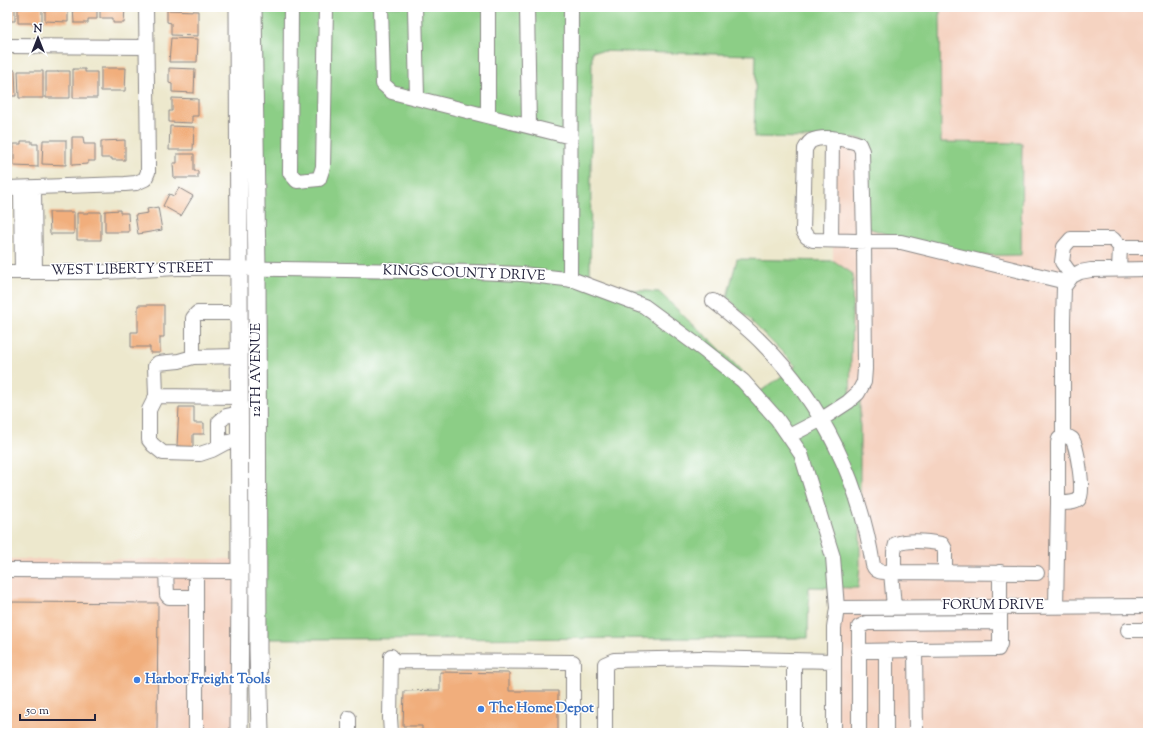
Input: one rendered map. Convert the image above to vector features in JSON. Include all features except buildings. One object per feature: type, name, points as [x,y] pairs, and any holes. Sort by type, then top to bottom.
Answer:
[{"type":"main road","name":"12TH AVENUE","points":[[238,7],[240,414],[239,733]]},
{"type":"main road","name":"12TH AVENUE","points":[[253,7],[257,268],[258,650],[260,733]]},
{"type":"main road","points":[[240,572],[246,580],[249,593],[250,642],[258,650]]},
{"type":"street","points":[[7,188],[125,184],[136,183],[145,179],[148,172],[146,7]]},
{"type":"street","points":[[291,7],[290,173],[298,181],[319,180],[323,167],[326,7]]},
{"type":"street","points":[[381,7],[383,84],[392,92],[571,137]]},
{"type":"street","points":[[415,7],[417,98]]},
{"type":"street","points":[[488,7],[488,116]]},
{"type":"street","points":[[527,7],[529,126]]},
{"type":"street","points":[[570,280],[571,7]]},
{"type":"street","points":[[7,46],[146,47]]},
{"type":"street","points":[[831,240],[832,138]]},
{"type":"street","points":[[788,436],[822,420],[848,402],[858,393],[864,382],[865,369],[864,241],[862,151],[859,144],[851,140],[832,138],[816,139],[809,142],[805,149],[803,231],[807,237],[813,240],[831,240],[864,241],[901,242],[1069,279]]},
{"type":"street","points":[[28,188],[29,272]]},
{"type":"street","points":[[1069,279],[1062,262],[1064,247],[1071,239],[1113,239],[1120,247],[1119,269]]},
{"type":"street","points":[[1120,247],[1148,247]]},
{"type":"street","name":"WEST LIBERTY STREET","points":[[7,272],[106,272],[177,268],[257,268]]},
{"type":"street","name":"KINGS COUNTY DRIVE","points":[[257,268],[476,272],[522,274],[570,280],[644,306],[702,348],[743,381],[777,419],[801,454],[833,557],[837,608],[834,628],[834,733]]},
{"type":"street","points":[[1064,436],[1064,287],[1069,279],[1080,272],[1091,270],[1148,269]]},
{"type":"street","points":[[713,302],[735,318],[764,345],[797,382],[813,404],[849,475],[862,513],[875,570],[878,572],[1037,573]]},
{"type":"street","points":[[193,357],[193,318],[197,313],[239,313]]},
{"type":"street","points":[[239,356],[193,357],[179,361],[158,363],[155,366],[156,396],[149,410],[149,440],[163,453],[200,454],[225,443],[240,439]]},
{"type":"street","points":[[156,396],[239,397]]},
{"type":"street","points":[[219,446],[220,422],[226,416],[240,414]]},
{"type":"street","points":[[1056,606],[1058,443],[1059,439],[1064,436],[1068,436],[1072,440],[1075,447],[1082,487],[1081,496],[1076,502],[1058,503]]},
{"type":"street","points":[[894,607],[892,572],[896,544],[906,541],[942,544],[945,549],[945,572]]},
{"type":"street","points":[[7,570],[240,572]]},
{"type":"street","points":[[166,571],[167,595],[169,597],[196,597]]},
{"type":"street","points":[[196,571],[196,733]]},
{"type":"street","points":[[858,651],[998,649],[1000,644],[1000,572]]},
{"type":"street","name":"FORUM DRIVE","points":[[837,608],[1148,606]]},
{"type":"street","points":[[859,733],[859,627],[868,623],[999,622]]},
{"type":"street","points":[[1128,630],[1148,630]]},
{"type":"street","points":[[915,650],[916,733]]},
{"type":"street","points":[[886,651],[886,733]]},
{"type":"street","points":[[391,733],[391,658],[573,662],[573,733]]},
{"type":"street","points":[[605,733],[605,664],[614,660],[700,658],[834,661]]},
{"type":"street","points":[[794,661],[794,733]]},
{"type":"street","points":[[349,718],[349,733]]},
{"type":"shaded area","points":[[833,7],[1143,7],[1148,24],[1148,733],[834,733]]},
{"type":"shaded area","points":[[7,559],[240,559],[239,733],[7,733]]},
{"type":"green space","points":[[247,7],[940,7],[941,142],[1022,143],[1021,255],[953,256],[865,227],[864,139],[754,137],[756,55],[592,51],[590,287],[659,292],[714,343],[761,391],[796,366],[727,297],[737,259],[834,261],[853,274],[850,400],[860,400],[860,565],[858,588],[809,587],[808,638],[262,639],[245,288]]},
{"type":"place","name":"Harbor Freight Tools","points":[[137,680]]},
{"type":"place","name":"The Home Depot","points":[[481,709]]}]
